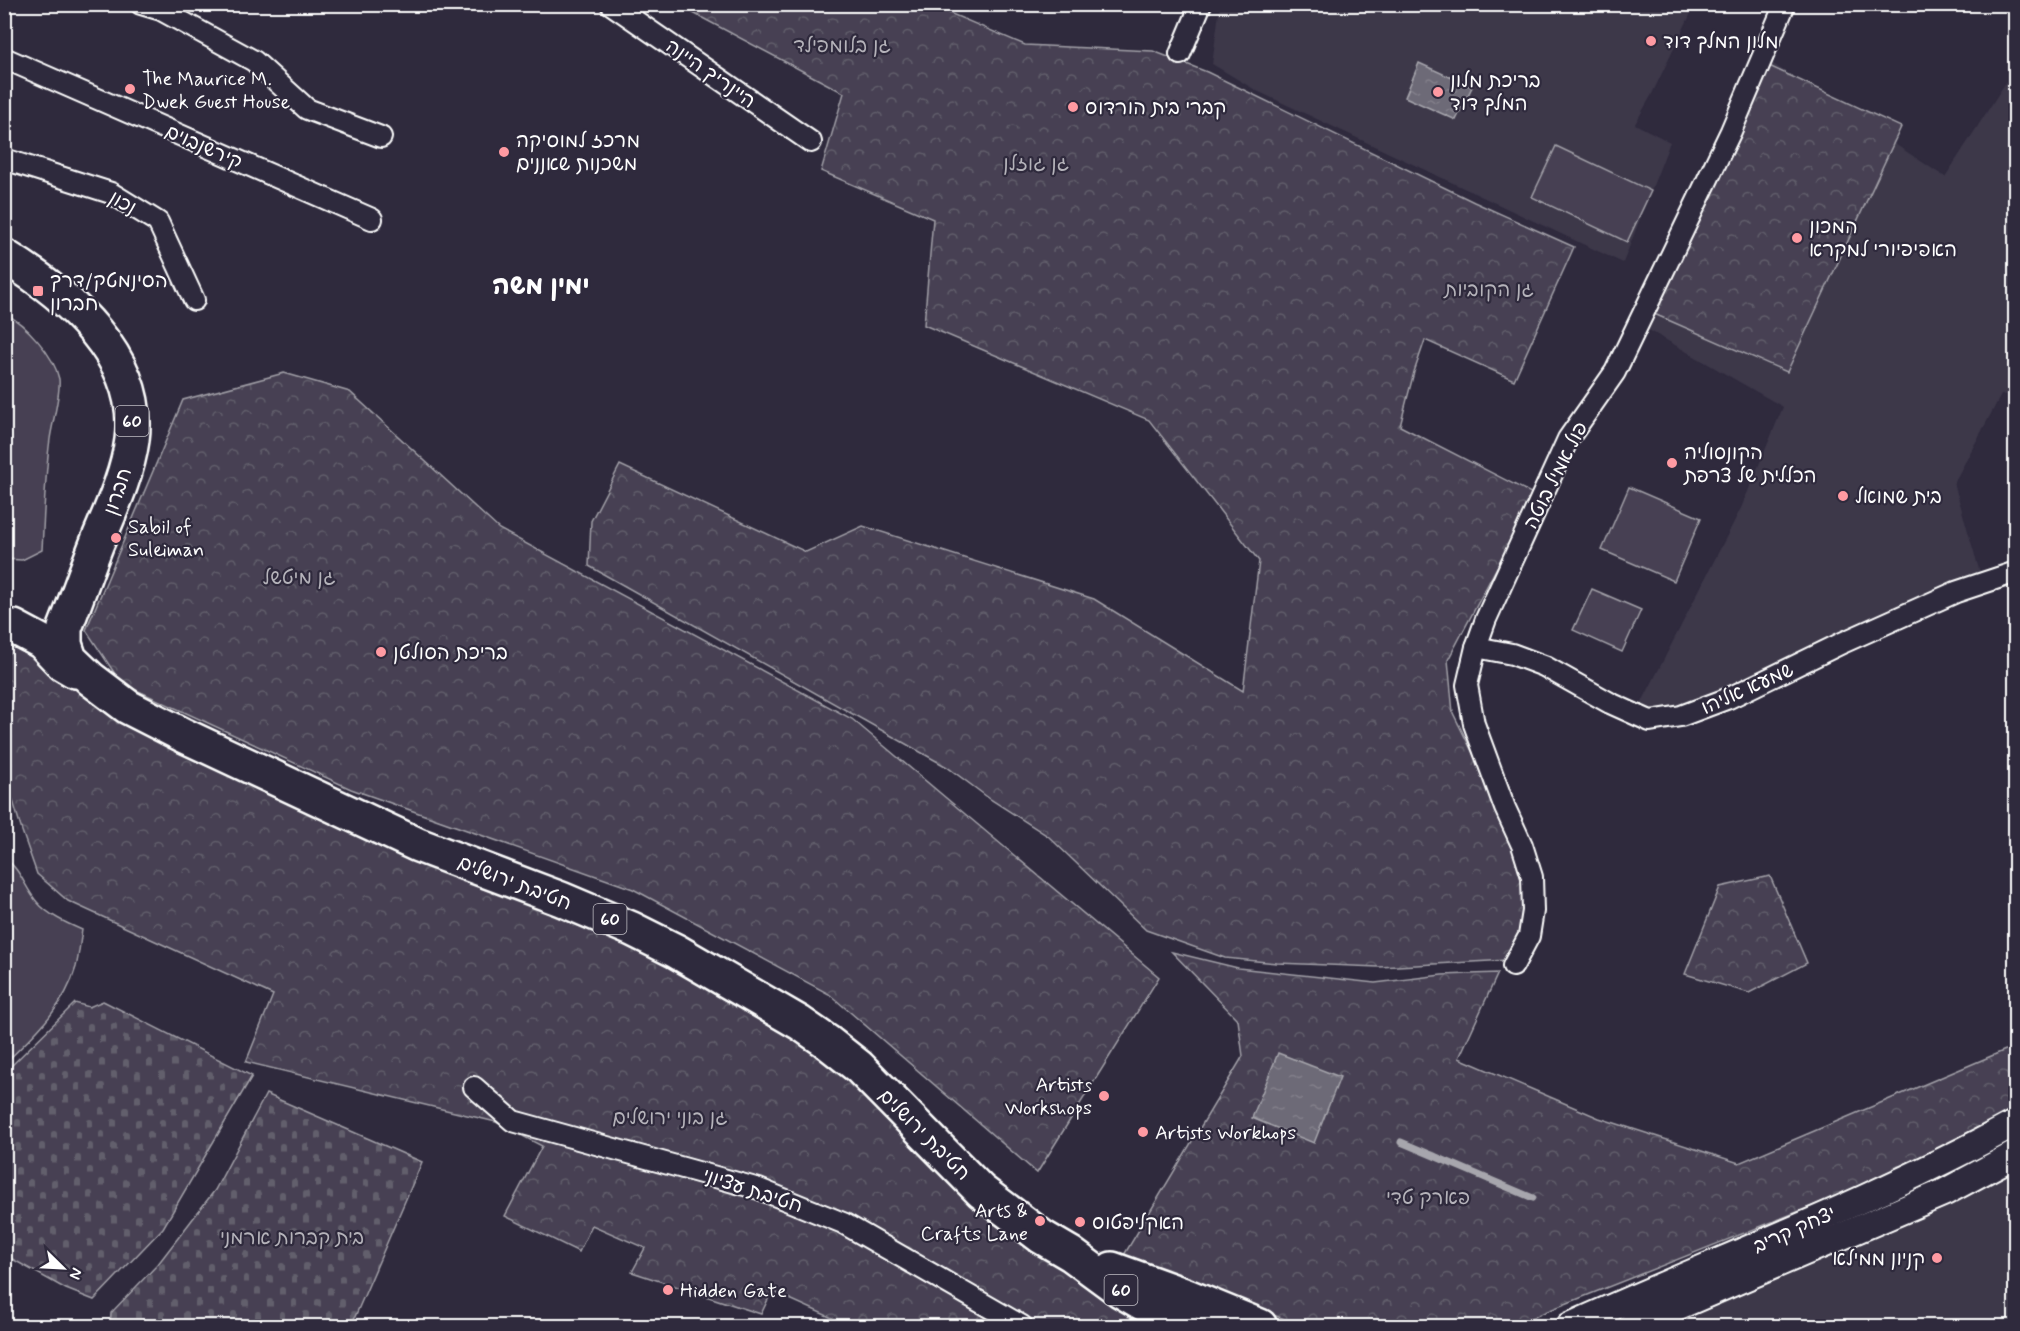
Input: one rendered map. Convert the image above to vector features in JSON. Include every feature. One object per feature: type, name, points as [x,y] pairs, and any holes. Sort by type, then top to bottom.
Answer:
[{"type":"highway","name":"חברון","points":[[4,256],[77,310],[102,337],[118,364],[131,398],[132,438],[123,480],[65,628]]},
{"type":"highway","points":[[9,627],[36,637],[63,664],[91,679]]},
{"type":"highway","name":"חטיבת ירושלים","points":[[65,628],[65,644],[74,663],[128,707],[418,845],[561,899],[632,929],[761,999],[826,1041],[859,1067],[981,1191],[1042,1237],[1071,1254],[1120,1290],[1179,1318],[1260,1326]]},
{"type":"street","points":[[141,4],[161,10],[254,60],[307,109],[381,137]]},
{"type":"street","name":"היינריך היינה","points":[[611,4],[811,142]]},
{"type":"street","points":[[1180,54],[1200,4]]},
{"type":"street","name":"פול אמיל בוטה","points":[[1513,966],[1529,936],[1533,911],[1532,877],[1522,845],[1505,808],[1474,724],[1467,685],[1476,647],[1486,619],[1568,439],[1615,372],[1731,131],[1785,4]]},
{"type":"street","name":"קירשנבוים","points":[[4,58],[372,219]]},
{"type":"street","name":"נכון","points":[[4,159],[111,193],[158,222],[194,300]]},
{"type":"street","name":"שמעא אליהו","points":[[1476,647],[1512,654],[1544,666],[1610,703],[1650,721],[1681,716],[1729,698],[1842,643],[1956,592],[2016,572]]},
{"type":"street","points":[[9,627],[65,628]]},
{"type":"street","name":"חטיבת עציוני","points":[[474,1087],[513,1121],[759,1189],[812,1209],[843,1223],[1022,1326]]},
{"type":"street","name":"יצחק קריב","points":[[1570,1326],[1897,1184],[1954,1157],[2016,1123]]},
{"type":"street","name":"יצחק קריב","points":[[1632,1326],[1945,1192],[2016,1154]]},
{"type":"shaded area","points":[[1220,5],[1695,5],[1635,124],[1670,142],[1623,263],[1257,91],[1212,64]]},
{"type":"shaded area","points":[[1761,56],[1945,177],[2015,68],[2015,394],[2001,395],[1954,483],[1981,576],[1803,649],[1726,693],[1665,711],[1638,710],[1741,508],[1783,407],[1640,325]]},
{"type":"shaded area","name":"קניון ממילא","points":[[2015,1163],[2015,1326],[1641,1326]]},
{"type":"green space","points":[[678,5],[945,5],[947,12],[1025,45],[1153,51],[1207,72],[1474,202],[1574,247],[1514,380],[1425,340],[1400,426],[1535,495],[1448,660],[1453,713],[1518,844],[1526,876],[1523,932],[1508,960],[1379,967],[1277,963],[1225,958],[1146,930],[1048,836],[990,799],[947,767],[589,566],[591,521],[620,465],[806,552],[863,526],[1094,599],[1243,691],[1259,561],[1149,420],[924,325],[933,219],[821,171],[844,93]]},
{"type":"green space","points":[[1767,65],[1901,127],[1787,372],[1652,313]]},
{"type":"green space","points":[[1556,146],[1651,191],[1627,242],[1532,197]]},
{"type":"green space","points":[[4,313],[30,332],[38,341],[51,360],[59,379],[47,466],[42,550],[22,560],[5,559]]},
{"type":"green space","name":"גן מיטשל","points":[[284,373],[350,392],[499,529],[852,719],[1159,977],[1037,1173],[829,994],[633,889],[351,789],[121,683],[86,630],[183,400]]},
{"type":"green space","points":[[1629,487],[1701,518],[1674,581],[1602,550]]},
{"type":"green space","points":[[1592,589],[1641,610],[1622,652],[1573,630]]},
{"type":"green space","name":"גן בוני ירושלים","points":[[56,638],[61,666],[98,706],[370,839],[551,910],[581,926],[655,957],[817,1051],[978,1210],[1040,1248],[1143,1321],[1143,1326],[850,1326],[772,1291],[761,1314],[632,1272],[645,1248],[592,1225],[579,1252],[505,1216],[542,1146],[496,1122],[246,1062],[273,995],[68,901],[37,874],[5,778],[5,641]]},
{"type":"green space","points":[[5,859],[19,873],[41,907],[82,930],[76,967],[64,995],[47,1020],[5,1063]]},
{"type":"green space","points":[[1770,876],[1807,963],[1749,993],[1685,974],[1720,887]]},
{"type":"green space","name":"פארק טדי","points":[[1172,952],[1238,968],[1375,983],[1442,975],[1498,973],[1459,1058],[1599,1118],[1739,1163],[2015,1046],[2015,1112],[1893,1174],[1515,1326],[1304,1326],[1220,1296],[1118,1265],[1243,1056],[1238,1020]]},
{"type":"green space","points":[[103,1001],[252,1076],[163,1228],[94,1300],[66,1289],[5,1255],[4,1073],[75,1003],[89,1007]]},
{"type":"green space","name":"בית קברות ארמני","points":[[266,1094],[422,1162],[351,1326],[110,1326],[111,1313],[158,1264],[215,1190]]},
{"type":"water","name":"בריכת מלון המלך דוד","points":[[1419,63],[1472,87],[1456,120],[1405,97]]},
{"type":"water","points":[[1278,1053],[1340,1077],[1314,1143],[1252,1118]]},
{"type":"waterway","points":[[1401,1142],[1533,1198]]},
{"type":"place","name":"מלון המלך דוד","points":[[1651,41]]},
{"type":"place","name":"The Maurice M. Dwek Guest House","points":[[130,89]]},
{"type":"place","name":"בריכת מלון המלך דוד","points":[[1438,92]]},
{"type":"place","name":"קברי בית הורדוס","points":[[1073,107]]},
{"type":"place","name":"מרכז למוסיקה משכנות שאננים","points":[[504,152]]},
{"type":"place","name":"המכון האפיפיורי למקרא","points":[[1797,238]]},
{"type":"place","name":"הסינמטק/דרך חברון","points":[[38,291]]},
{"type":"place","name":"הקונסוליה הכללית של צרפת","points":[[1672,463]]},
{"type":"place","name":"בית שמואל","points":[[1843,496]]},
{"type":"place","name":"Sabil of Suleiman","points":[[116,538]]},
{"type":"place","name":"בריכת הסולטן","points":[[381,652]]},
{"type":"place","name":"Artists Workshops","points":[[1104,1096]]},
{"type":"place","name":"Artists Workhops","points":[[1143,1132]]},
{"type":"place","name":"Arts & Crafts Lane","points":[[1040,1221]]},
{"type":"place","name":"האקליפטוס","points":[[1080,1222]]},
{"type":"place","name":"קניון ממילא","points":[[1937,1258]]},
{"type":"place","name":"Hidden Gate","points":[[668,1290]]},
{"type":"district","name":"ימין משה","points":[[541,285]]},
{"type":"park label","name":"גן בלומפילד","points":[[842,45]]},
{"type":"park label","name":"גן גוזלן","points":[[1036,163]]},
{"type":"park label","name":"גן הקוביות","points":[[1489,289]]}]
